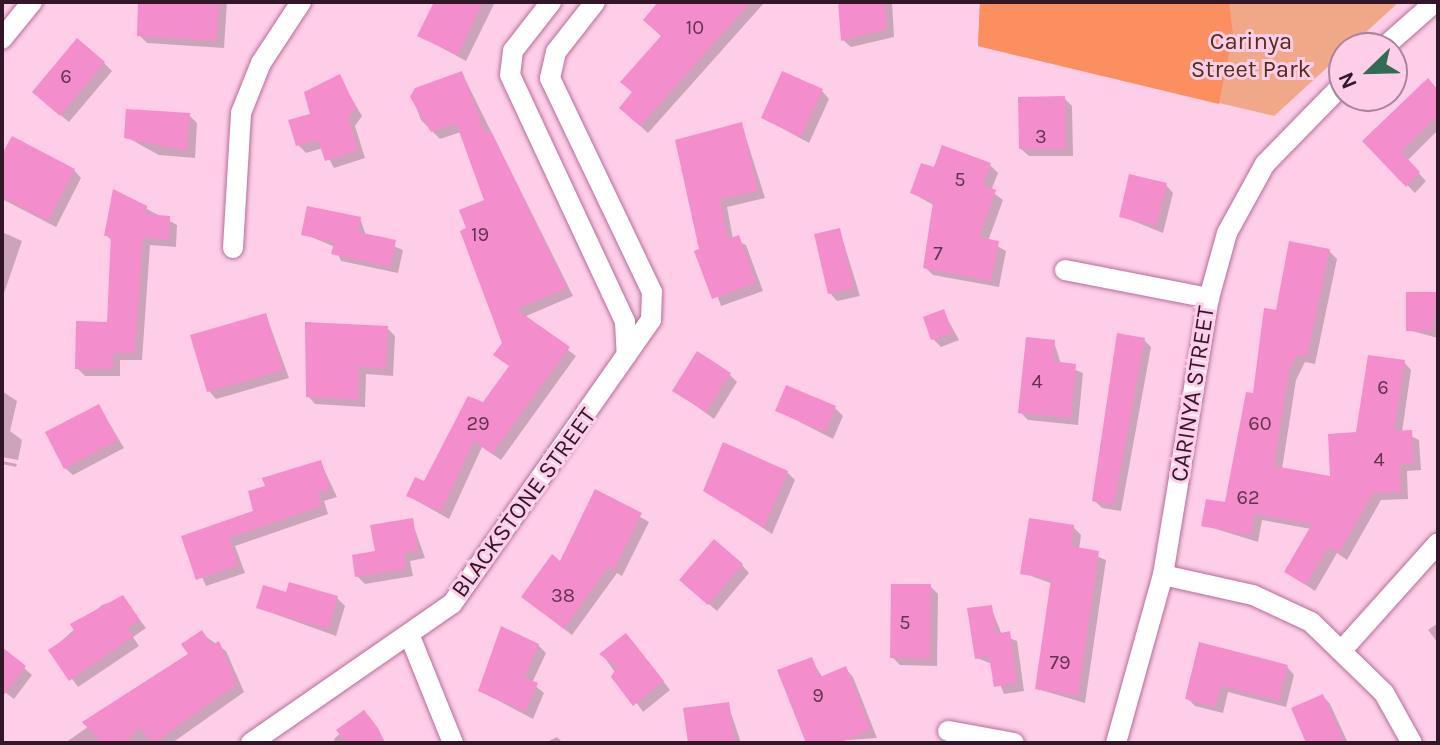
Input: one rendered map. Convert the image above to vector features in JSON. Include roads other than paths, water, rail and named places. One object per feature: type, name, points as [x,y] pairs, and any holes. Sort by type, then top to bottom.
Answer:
[{"type":"street","points":[[2,39],[32,2]]},
{"type":"street","points":[[233,248],[237,128],[256,73],[301,2]]},
{"type":"street","points":[[551,2],[513,51],[510,75],[625,322],[626,359]]},
{"type":"street","name":"BLACKSTONE STREET","points":[[251,743],[409,634],[469,586],[651,320],[654,298],[550,74],[556,52],[595,2]]},
{"type":"street","points":[[1401,32],[1435,2]]},
{"type":"street","name":"CARINYA STREET","points":[[1116,743],[1163,575],[1209,298],[1251,184],[1328,100]]},
{"type":"street","points":[[1065,270],[1209,298]]},
{"type":"street","points":[[1343,649],[1438,543]]},
{"type":"street","points":[[1163,575],[1284,607],[1343,649],[1384,693],[1412,743]]},
{"type":"street","points":[[409,634],[453,743]]},
{"type":"street","points":[[948,731],[1014,743]]},
{"type":"park label","name":"Carinya Street Park","points":[[1251,56]]}]
